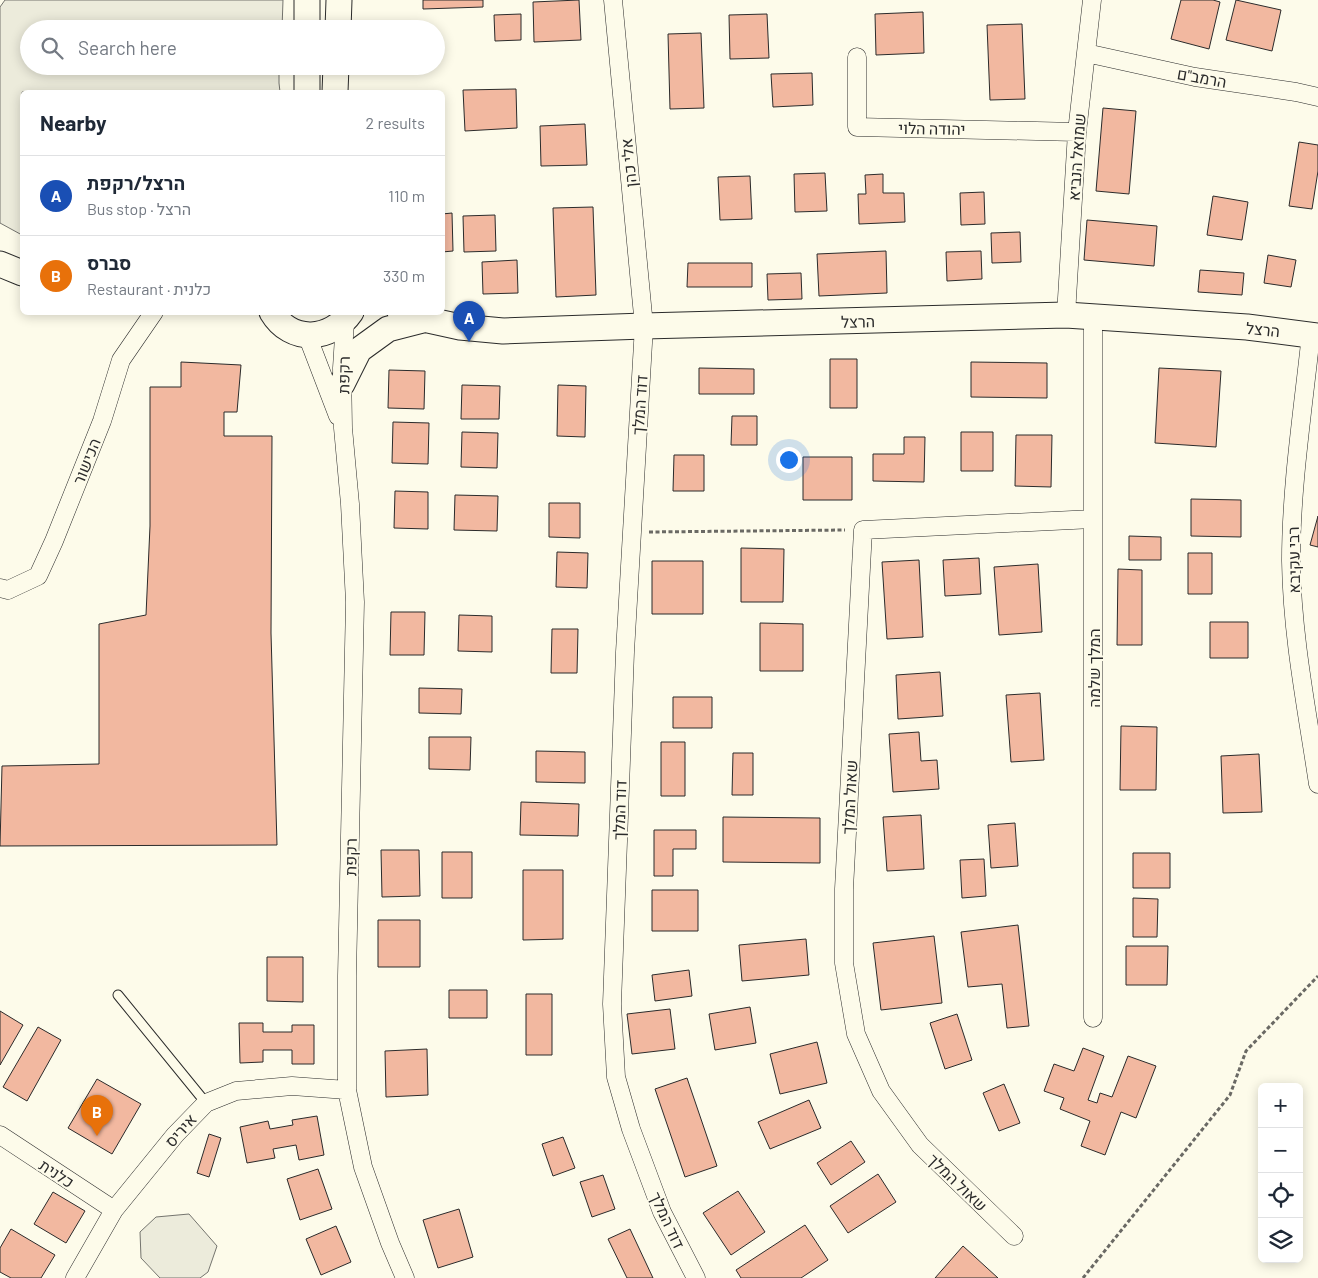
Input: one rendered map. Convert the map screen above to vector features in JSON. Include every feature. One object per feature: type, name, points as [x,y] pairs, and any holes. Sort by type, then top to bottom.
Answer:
[{"type":"street","points":[[307,0],[307,20]]},
{"type":"street","points":[[338,20],[339,0]]},
{"type":"street","name":"אלי כהן","points":[[613,0],[644,326]]},
{"type":"street","name":"שמואל הנביא","points":[[1066,315],[1077,132],[1092,0]]},
{"type":"street","name":"הרמב\"ם","points":[[1086,53],[1195,77],[1318,97]]},
{"type":"street","name":"יהודה הלוי","points":[[857,57],[857,127],[1077,132]]},
{"type":"street","points":[[307,75],[307,90]]},
{"type":"street","points":[[335,90],[336,75]]},
{"type":"street","points":[[0,264],[20,272]]},
{"type":"street","name":"הכישור","points":[[0,588],[8,590],[38,576],[54,542],[102,420],[121,360],[152,315]]},
{"type":"street","points":[[274,315],[282,325],[294,332],[307,335],[321,335],[334,330],[348,317]]},
{"type":"street","name":"הרצל","points":[[410,315],[460,327],[503,331],[1066,315],[1229,326],[1314,335]]},
{"type":"street","name":"רקפת","points":[[348,317],[342,384],[343,428],[350,504],[355,602],[347,976],[347,1090],[363,1167],[390,1244],[405,1278]]},
{"type":"street","name":"המלך שלמה","points":[[1093,318],[1093,1018]]},
{"type":"street","points":[[342,384],[359,350],[388,329],[424,319]]},
{"type":"street","name":"דוד המלך","points":[[644,326],[631,532],[612,1004],[616,1077],[631,1128],[662,1212],[696,1278]]},
{"type":"street","name":"רקפת","points":[[307,335],[343,428]]},
{"type":"street","name":"רבי עקיבא","points":[[1314,335],[1293,506],[1292,562],[1296,641],[1318,784]]},
{"type":"street","points":[[863,530],[1093,519]]},
{"type":"street","name":"שאול המלך","points":[[863,530],[844,889],[844,963],[856,1034],[880,1091],[920,1144],[1014,1236]]},
{"type":"street","name":"איריס","points":[[75,1278],[114,1210],[175,1135],[206,1103],[236,1091],[245,1090],[292,1086],[347,1090]]},
{"type":"street","name":"כלנית","points":[[0,1135],[114,1210]]},
{"type":"lane","points":[[118,995],[206,1103]]},
{"type":"path","points":[[631,532],[863,530]]},
{"type":"path","points":[[1083,1278],[1230,1095],[1246,1051],[1318,976]]},
{"type":"shaded area","points":[[5,0],[283,0],[282,20],[20,20],[20,75],[279,75],[280,90],[20,90],[20,234],[0,223],[0,7]]},
{"type":"shaded area","points":[[189,1214],[217,1246],[208,1272],[200,1278],[160,1278],[141,1258],[140,1232],[156,1217]]},
{"type":"building","points":[[423,0],[483,0],[483,7],[423,9]]},
{"type":"building","points":[[579,0],[581,40],[534,42],[533,2]]},
{"type":"building","points":[[1181,0],[1213,0],[1220,2],[1209,49],[1171,39]]},
{"type":"building","points":[[1236,0],[1281,10],[1272,51],[1226,40]]},
{"type":"building","points":[[923,12],[924,53],[876,55],[875,14]]},
{"type":"building","points":[[521,14],[521,40],[495,41],[494,15]]},
{"type":"building","points":[[767,14],[769,58],[730,59],[729,15]]},
{"type":"building","points":[[1022,24],[1025,99],[990,100],[987,25]]},
{"type":"building","points":[[701,33],[704,108],[670,109],[668,34]]},
{"type":"building","points":[[812,73],[813,105],[773,107],[771,74]]},
{"type":"building","points":[[516,89],[517,128],[465,131],[463,90]]},
{"type":"building","points":[[1103,108],[1136,111],[1129,194],[1096,191]]},
{"type":"building","points":[[585,124],[587,165],[541,166],[540,126]]},
{"type":"building","points":[[1299,142],[1318,145],[1318,171],[1312,209],[1289,206]]},
{"type":"building","points":[[825,173],[827,211],[795,212],[794,174]]},
{"type":"building","points":[[883,174],[883,193],[904,193],[905,222],[859,224],[858,194],[866,194],[865,175]]},
{"type":"building","points":[[750,176],[752,219],[720,220],[718,177]]},
{"type":"building","points":[[984,192],[985,224],[961,225],[960,193]]},
{"type":"building","points":[[1213,196],[1248,202],[1242,240],[1207,235]]},
{"type":"building","points":[[593,207],[596,295],[556,297],[553,208]]},
{"type":"building","points":[[452,213],[453,251],[445,252],[445,214]]},
{"type":"building","points":[[495,215],[496,251],[464,252],[463,216]]},
{"type":"building","points":[[1087,220],[1157,226],[1154,266],[1084,260]]},
{"type":"building","points":[[1020,232],[1021,262],[992,263],[991,233]]},
{"type":"building","points":[[886,251],[887,293],[819,296],[817,254]]},
{"type":"building","points":[[981,251],[982,279],[947,281],[946,252]]},
{"type":"building","points":[[1268,255],[1296,260],[1291,287],[1264,283]]},
{"type":"building","points":[[517,260],[518,293],[483,294],[482,262]]},
{"type":"building","points":[[688,263],[752,263],[752,287],[687,287]]},
{"type":"building","points":[[1200,270],[1244,273],[1242,295],[1198,292]]},
{"type":"building","points":[[801,273],[802,299],[768,300],[767,274]]},
{"type":"building","points":[[830,359],[857,359],[857,408],[830,408]]},
{"type":"building","points":[[181,362],[241,365],[237,412],[224,412],[224,436],[272,436],[271,633],[277,845],[0,846],[2,766],[99,764],[99,624],[146,615],[150,526],[150,387],[181,387]]},
{"type":"building","points":[[971,362],[1047,363],[1047,398],[971,397]]},
{"type":"building","points":[[699,368],[754,369],[754,394],[699,394]]},
{"type":"building","points":[[1159,368],[1221,371],[1216,447],[1155,443]]},
{"type":"building","points":[[389,370],[425,371],[424,409],[388,408]]},
{"type":"building","points":[[462,385],[500,386],[499,419],[461,419]]},
{"type":"building","points":[[558,385],[586,386],[585,437],[557,436]]},
{"type":"building","points":[[732,416],[757,416],[757,445],[731,445]]},
{"type":"building","points":[[393,422],[429,423],[428,464],[392,463]]},
{"type":"building","points":[[462,432],[498,433],[497,468],[461,467]]},
{"type":"building","points":[[961,432],[993,432],[993,471],[961,471]]},
{"type":"building","points":[[1016,435],[1052,435],[1051,487],[1015,486]]},
{"type":"building","points":[[904,437],[925,437],[924,482],[873,481],[873,454],[904,454]]},
{"type":"building","points":[[674,455],[704,455],[704,491],[673,491]]},
{"type":"building","points":[[803,457],[852,457],[852,500],[803,500]]},
{"type":"building","points":[[395,491],[428,492],[428,529],[394,528]]},
{"type":"building","points":[[455,495],[498,496],[497,531],[454,530]]},
{"type":"building","points":[[1191,499],[1241,500],[1241,537],[1191,536]]},
{"type":"building","points":[[549,503],[580,503],[580,538],[549,537]]},
{"type":"building","points":[[1318,516],[1318,547],[1310,545]]},
{"type":"building","points":[[1129,536],[1161,537],[1161,560],[1129,560]]},
{"type":"building","points":[[741,548],[784,549],[783,602],[741,602]]},
{"type":"building","points":[[557,552],[588,553],[587,588],[556,587]]},
{"type":"building","points":[[1188,553],[1212,553],[1212,594],[1188,594]]},
{"type":"building","points":[[979,558],[981,594],[945,596],[943,560]]},
{"type":"building","points":[[919,560],[923,637],[887,639],[882,562]]},
{"type":"building","points":[[652,561],[703,561],[703,614],[652,614]]},
{"type":"building","points":[[1038,564],[1042,632],[999,635],[994,567]]},
{"type":"building","points":[[1118,569],[1142,570],[1142,645],[1117,645]]},
{"type":"building","points":[[391,612],[425,612],[424,655],[390,655]]},
{"type":"building","points":[[459,615],[492,616],[492,652],[458,651]]},
{"type":"building","points":[[1210,622],[1248,622],[1248,658],[1210,658]]},
{"type":"building","points":[[760,623],[803,624],[803,671],[760,671]]},
{"type":"building","points":[[552,629],[578,629],[577,673],[551,673]]},
{"type":"building","points":[[940,672],[943,716],[898,719],[896,675]]},
{"type":"building","points":[[419,688],[462,689],[461,714],[419,713]]},
{"type":"building","points":[[1040,693],[1044,760],[1011,762],[1006,695]]},
{"type":"building","points":[[673,697],[712,697],[712,728],[673,728]]},
{"type":"building","points":[[1121,726],[1157,727],[1156,790],[1120,790]]},
{"type":"building","points":[[919,732],[921,761],[937,760],[939,789],[893,792],[889,734]]},
{"type":"building","points":[[429,737],[471,737],[470,770],[429,769]]},
{"type":"building","points":[[661,742],[685,742],[685,796],[661,796]]},
{"type":"building","points":[[536,751],[585,752],[585,783],[536,782]]},
{"type":"building","points":[[733,753],[753,753],[753,795],[732,795]]},
{"type":"building","points":[[1259,754],[1262,812],[1223,813],[1221,756]]},
{"type":"building","points":[[521,802],[579,804],[578,836],[520,835]]},
{"type":"building","points":[[921,815],[924,869],[887,871],[883,817]]},
{"type":"building","points":[[723,817],[820,818],[820,863],[723,862]]},
{"type":"building","points":[[1015,823],[1018,866],[991,868],[988,825]]},
{"type":"building","points":[[654,830],[696,830],[696,849],[673,849],[673,876],[654,876]]},
{"type":"building","points":[[381,850],[419,850],[420,896],[382,897]]},
{"type":"building","points":[[442,852],[472,852],[472,898],[442,898]]},
{"type":"building","points":[[1133,853],[1170,853],[1170,888],[1133,888]]},
{"type":"building","points":[[984,859],[986,896],[962,898],[960,860]]},
{"type":"building","points":[[523,870],[563,870],[563,939],[523,940]]},
{"type":"building","points":[[652,890],[698,890],[698,931],[652,931]]},
{"type":"building","points":[[1133,898],[1158,899],[1157,937],[1133,937]]},
{"type":"building","points":[[378,920],[420,920],[420,967],[378,967]]},
{"type":"building","points":[[1018,925],[1029,1026],[1007,1028],[1002,984],[968,987],[961,932]]},
{"type":"building","points":[[934,936],[942,1003],[881,1010],[873,943]]},
{"type":"building","points":[[806,939],[809,975],[742,981],[739,945]]},
{"type":"building","points":[[1126,946],[1168,946],[1167,985],[1126,985]]},
{"type":"building","points":[[267,957],[303,957],[303,1002],[267,1001]]},
{"type":"building","points":[[689,970],[692,996],[655,1001],[652,975]]},
{"type":"building","points":[[449,990],[487,990],[487,1018],[449,1018]]},
{"type":"building","points":[[526,994],[552,994],[552,1055],[526,1055]]},
{"type":"building","points":[[750,1007],[756,1043],[715,1050],[709,1014]]},
{"type":"building","points":[[670,1009],[675,1049],[632,1054],[627,1014]]},
{"type":"building","points":[[0,1011],[23,1025],[0,1065]]},
{"type":"building","points":[[957,1014],[972,1060],[945,1069],[930,1023]]},
{"type":"building","points":[[239,1023],[263,1023],[263,1032],[292,1032],[292,1025],[314,1025],[314,1064],[292,1064],[292,1050],[263,1050],[263,1062],[240,1063]]},
{"type":"building","points":[[38,1027],[61,1040],[27,1101],[3,1087]]},
{"type":"building","points":[[817,1042],[827,1083],[780,1094],[770,1054]]},
{"type":"building","points":[[1083,1048],[1104,1056],[1088,1100],[1097,1103],[1100,1093],[1112,1097],[1128,1056],[1156,1066],[1136,1118],[1121,1112],[1105,1155],[1081,1146],[1090,1121],[1060,1109],[1064,1098],[1044,1091],[1054,1064],[1074,1071]]},
{"type":"building","points":[[427,1049],[428,1095],[386,1097],[385,1051]]},
{"type":"building","points":[[687,1078],[717,1166],[685,1177],[655,1089]]},
{"type":"building","points":[[97,1079],[141,1104],[112,1154],[68,1128]]},
{"type":"building","points":[[1004,1084],[1020,1123],[999,1131],[983,1093]]},
{"type":"building","points":[[809,1100],[821,1128],[770,1149],[758,1122]]},
{"type":"building","points":[[317,1116],[324,1155],[299,1160],[296,1145],[273,1149],[275,1158],[247,1163],[240,1127],[268,1121],[270,1129],[293,1125],[292,1120]]},
{"type":"building","points":[[209,1134],[221,1138],[209,1177],[197,1173]]},
{"type":"building","points":[[563,1137],[575,1168],[553,1176],[542,1144]]},
{"type":"building","points":[[851,1141],[865,1162],[831,1185],[817,1163]]},
{"type":"building","points":[[318,1169],[332,1209],[300,1220],[287,1179]]},
{"type":"building","points":[[878,1174],[896,1202],[848,1233],[830,1206]]},
{"type":"building","points":[[603,1175],[615,1209],[592,1217],[580,1182]]},
{"type":"building","points":[[738,1191],[765,1232],[731,1255],[703,1213]]},
{"type":"building","points":[[53,1192],[85,1211],[66,1243],[34,1224]]},
{"type":"building","points":[[459,1209],[473,1257],[438,1268],[423,1220]]},
{"type":"building","points":[[805,1225],[828,1260],[801,1278],[741,1278],[736,1270]]},
{"type":"building","points":[[336,1226],[351,1262],[321,1275],[306,1239]]},
{"type":"building","points":[[11,1229],[55,1255],[41,1278],[11,1278],[0,1272],[0,1248]]},
{"type":"building","points":[[630,1229],[653,1278],[627,1278],[608,1239]]},
{"type":"building","points":[[963,1246],[998,1278],[935,1278]]},
{"type":"place","name":"הרצל/רקפת","points":[[469,342]]},
{"type":"place","name":"סברס","points":[[97,1136]]}]
